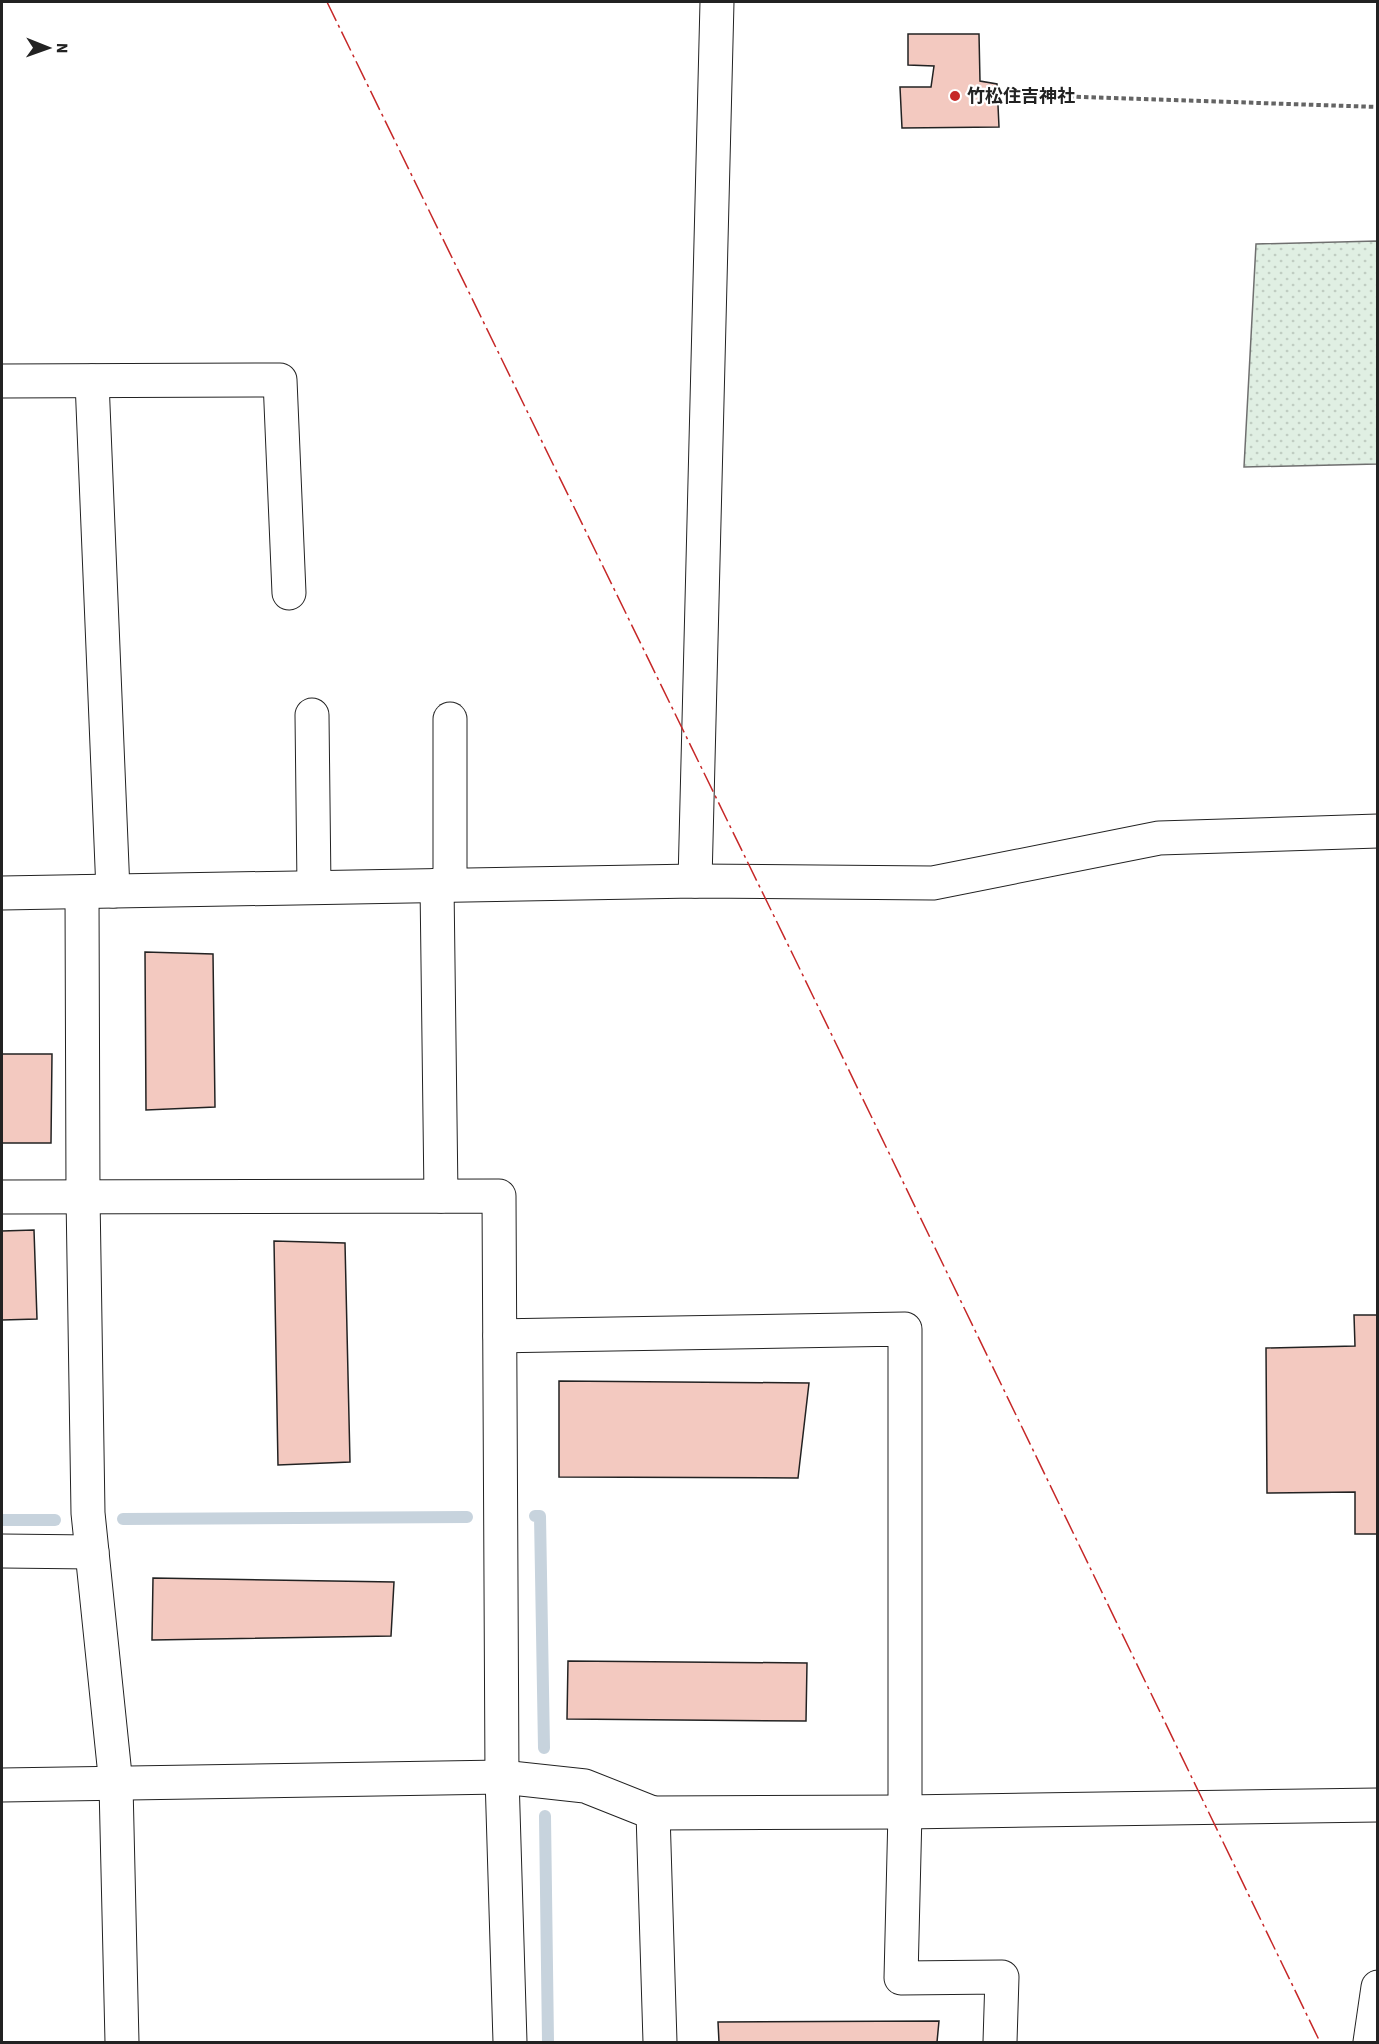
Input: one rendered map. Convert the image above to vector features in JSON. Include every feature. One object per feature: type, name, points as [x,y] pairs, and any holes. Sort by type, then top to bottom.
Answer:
[{"type":"street","points":[[695,881],[717,2]]},
{"type":"street","points":[[2,381],[280,380],[289,593]]},
{"type":"street","points":[[92,381],[97,891],[82,1196],[88,1513],[116,1785],[122,2043]]},
{"type":"street","points":[[312,715],[314,887]]},
{"type":"street","points":[[441,1196],[444,885],[450,719]]},
{"type":"street","points":[[2,893],[695,881],[933,883],[1159,838],[1377,831]]},
{"type":"street","points":[[2,1197],[499,1196],[502,1777],[510,2043]]},
{"type":"street","points":[[500,1336],[905,1329],[905,1812],[901,1978],[1002,1977],[1000,2043]]},
{"type":"street","points":[[2,1551],[92,1552]]},
{"type":"street","points":[[2,1785],[116,1785],[502,1777],[585,1786],[653,1813],[905,1812],[1377,1804]]},
{"type":"street","points":[[653,1813],[660,2043]]},
{"type":"street","points":[[1370,2043],[1377,1987]]},
{"type":"path","points":[[1024,95],[1377,108]]},
{"type":"green space","points":[[1377,241],[1377,464],[1244,467],[1256,244]]},
{"type":"building","points":[[908,34],[979,34],[980,81],[997,84],[999,127],[902,128],[900,87],[931,87],[934,66],[908,65]]},
{"type":"building","points":[[145,952],[213,954],[215,1107],[146,1110]]},
{"type":"building","points":[[2,1054],[52,1054],[51,1143],[2,1143]]},
{"type":"building","points":[[34,1230],[37,1319],[2,1320],[2,1231]]},
{"type":"building","points":[[274,1241],[345,1243],[350,1462],[278,1465]]},
{"type":"building","points":[[1354,1315],[1378,1315],[1378,1534],[1355,1534],[1355,1492],[1267,1493],[1266,1348],[1355,1346]]},
{"type":"building","points":[[559,1381],[809,1383],[798,1478],[559,1477]]},
{"type":"building","points":[[153,1578],[394,1582],[391,1636],[152,1640]]},
{"type":"building","points":[[568,1661],[807,1663],[806,1721],[567,1719]]},
{"type":"building","points":[[939,2021],[937,2042],[719,2042],[718,2022]]},
{"type":"waterway","points":[[535,1516],[540,1516],[544,1748]]},
{"type":"waterway","points":[[123,1519],[467,1517]]},
{"type":"waterway","points":[[2,1520],[55,1520]]},
{"type":"waterway","points":[[545,1816],[548,2042]]},
{"type":"power","points":[[327,2],[794,957],[1320,2042]]},
{"type":"place","name":"竹松住吉神社","points":[[955,96]]}]
